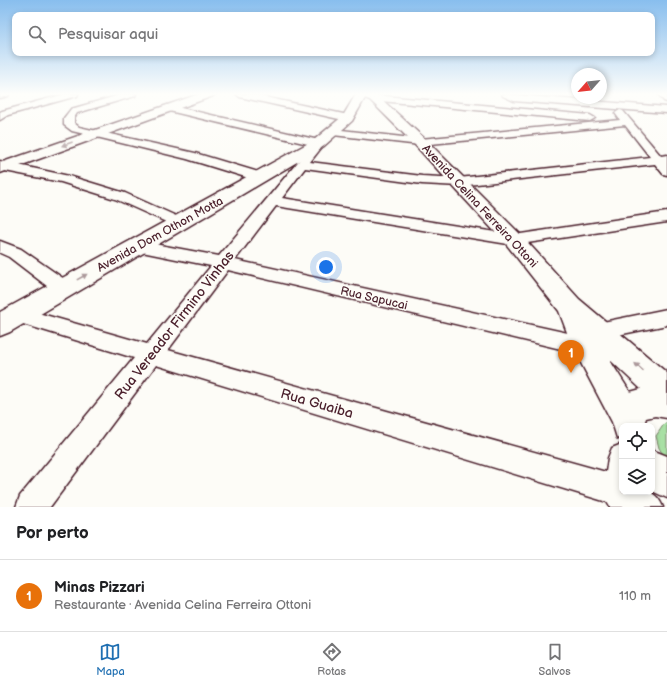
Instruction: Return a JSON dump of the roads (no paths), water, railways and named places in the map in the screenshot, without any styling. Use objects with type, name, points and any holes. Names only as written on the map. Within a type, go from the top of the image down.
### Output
[{"type":"main road","points":[[1,166],[141,118]]},
{"type":"main road","name":"Avenida Dom Othon Motta","points":[[9,320],[260,177],[326,137],[348,118]]},
{"type":"main road","name":"Avenida Celina Ferreira Ottoni","points":[[393,118],[420,142],[514,240],[570,306],[592,338],[628,422]]},
{"type":"main road","name":"Avenida Celina Ferreira Ottoni","points":[[592,338],[667,393]]},
{"type":"main road","name":"Avenida Celina Ferreira Ottoni","points":[[628,422],[636,405],[655,400],[667,403]]},
{"type":"main road","points":[[655,470],[667,479]]},
{"type":"street","points":[[69,118],[69,125],[76,129],[191,156],[260,177]]},
{"type":"street","points":[[221,118],[326,137],[420,142],[627,122]]},
{"type":"street","points":[[585,118],[627,122]]},
{"type":"street","points":[[624,118],[662,159],[667,171]]},
{"type":"street","name":"Rua Vereador Firmino Vinhas","points":[[31,507],[272,201],[326,137]]},
{"type":"street","points":[[302,164],[422,180],[459,182],[662,159]]},
{"type":"street","points":[[1,166],[64,179],[113,194],[180,223]]},
{"type":"street","points":[[272,201],[514,240],[667,216]]},
{"type":"street","points":[[0,246],[15,253],[63,288]]},
{"type":"street","name":"Rua Sapucai","points":[[138,246],[592,338]]},
{"type":"street","points":[[592,338],[667,317]]},
{"type":"street","name":"Rua Guaiba","points":[[9,320],[151,354],[648,507]]},
{"type":"street","points":[[621,499],[622,459]]},
{"type":"place","name":"Minas Pizzari","points":[[571,373]]}]
